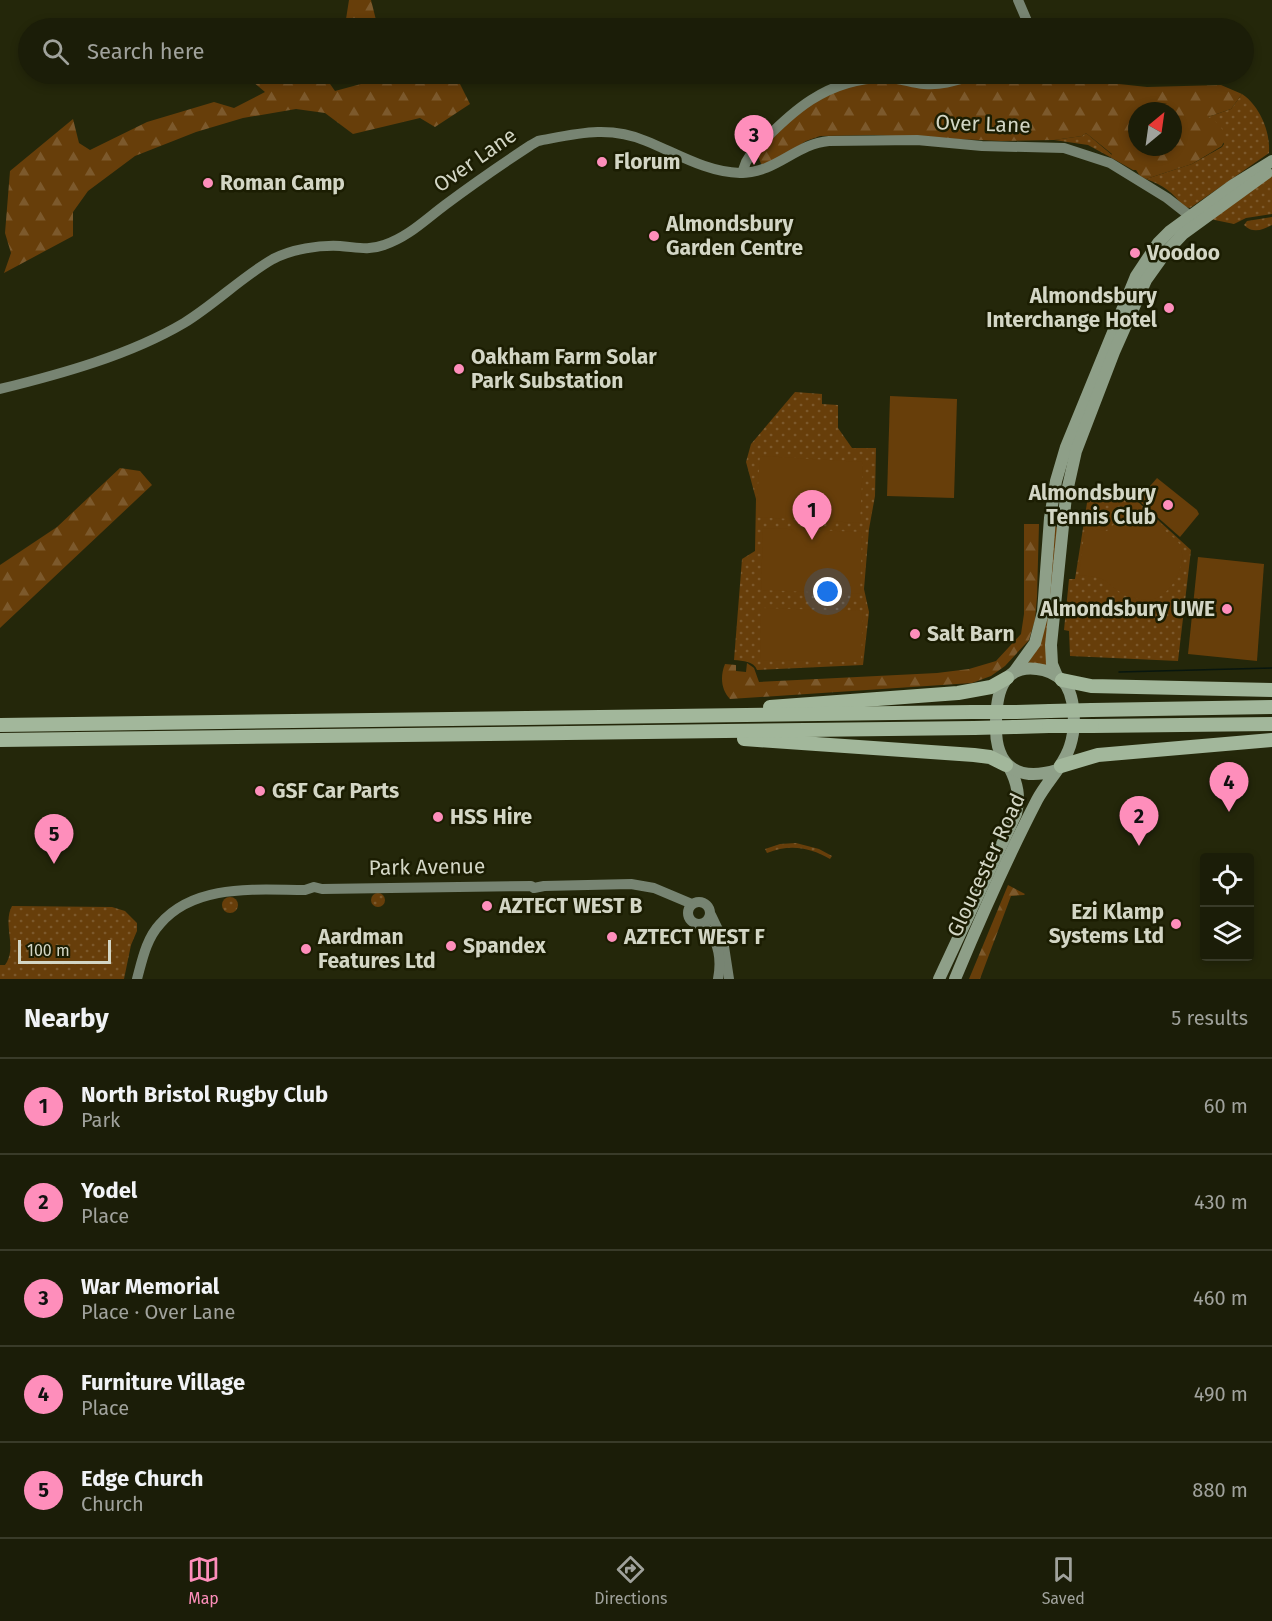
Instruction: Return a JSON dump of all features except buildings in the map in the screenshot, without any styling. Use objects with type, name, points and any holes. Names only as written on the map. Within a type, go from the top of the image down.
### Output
[{"type":"highway","points":[[708,717],[761,708],[958,693],[991,687],[1011,675]]},
{"type":"highway","points":[[1060,678],[1092,686],[1272,690]]},
{"type":"highway","points":[[0,725],[708,717],[1272,706]]},
{"type":"highway","points":[[0,740],[1272,725]]},
{"type":"highway","points":[[646,733],[974,755],[990,758],[1008,766]]},
{"type":"highway","points":[[1059,768],[1098,755],[1272,740]]},
{"type":"main road","points":[[1272,161],[1233,185],[1189,222],[1146,280],[1114,352],[1076,451],[1066,496],[1051,645],[1052,664],[1070,694],[1073,735],[1068,753],[1059,768],[1032,775],[1008,766],[997,745],[996,702],[998,694],[1035,644],[1043,612],[1051,509],[1056,481],[1069,439],[1136,276],[1158,243],[1189,222],[1272,168]]},
{"type":"main road","points":[[1011,675],[1025,669],[1035,668],[1060,678]]},
{"type":"main road","name":"Gloucester Road","points":[[939,979],[1016,814],[1019,792],[1008,766]]},
{"type":"main road","name":"Gloucester Road","points":[[955,979],[1038,799],[1059,768]]},
{"type":"street","points":[[1018,0],[1025,18]]},
{"type":"street","points":[[742,173],[751,154],[796,110],[820,94],[841,84]]},
{"type":"street","points":[[926,84],[944,84]]},
{"type":"street","name":"Over Lane","points":[[0,389],[78,369],[173,329],[272,260],[286,253],[320,247],[370,249],[397,240],[538,141],[588,132],[607,131],[644,140],[698,164],[742,173],[761,171],[778,164],[816,142],[917,140],[982,146],[1064,148],[1110,163],[1170,200],[1189,222]]},
{"type":"street","name":"Park Avenue","points":[[140,977],[146,948],[159,924],[180,906],[209,895],[243,891],[305,890],[309,893],[318,893],[322,889],[531,886],[534,883],[541,883],[544,886],[631,884],[654,888],[677,898],[690,907]]},
{"type":"street","points":[[718,979],[719,958],[716,940],[702,924],[690,920],[690,907],[698,901],[705,902],[710,908],[723,940],[729,979]]},
{"type":"street","points":[[702,924],[711,915]]},
{"type":"green space","points":[[349,0],[371,0],[376,18],[346,18]]},
{"type":"green space","points":[[255,84],[330,84],[335,91],[361,84],[460,84],[470,104],[435,127],[420,118],[353,134],[325,113],[296,109],[243,118],[196,132],[135,156],[88,191],[73,212],[73,236],[4,273],[11,253],[5,233],[10,171],[73,119],[79,143],[90,150],[147,122],[214,102],[234,108],[265,92]]},
{"type":"green space","points":[[848,84],[1119,84],[1147,87],[1221,85],[1242,94],[1231,109],[1208,117],[1222,128],[1224,141],[1222,146],[1192,164],[1146,179],[1136,170],[1110,157],[1112,154],[1086,133],[1082,136],[1054,140],[1001,141],[874,135],[820,136],[806,141],[769,165],[762,166],[757,154],[797,111]]},
{"type":"green space","points":[[1242,94],[1254,105],[1263,120],[1268,136],[1269,153],[1190,208],[1183,207],[1167,190],[1146,179],[1192,164],[1222,147],[1224,144],[1208,117],[1231,109]]},
{"type":"green space","points":[[1086,133],[1112,155],[1110,157],[1088,145],[1054,140],[1082,136]]},
{"type":"green space","points":[[1272,175],[1272,214],[1246,218],[1234,224],[1210,219]]},
{"type":"green space","points":[[1272,217],[1272,225],[1261,230],[1251,230],[1244,225],[1247,221]]},
{"type":"green space","points":[[795,392],[822,394],[822,404],[838,405],[838,428],[852,448],[876,448],[875,496],[869,529],[864,589],[869,612],[863,665],[757,670],[751,663],[734,660],[742,559],[755,551],[756,499],[746,462],[751,444]]},
{"type":"green space","points":[[890,396],[957,399],[954,498],[887,496]]},
{"type":"green space","points":[[760,456],[863,462],[860,523],[756,517]]},
{"type":"green space","points":[[120,468],[140,471],[152,485],[0,628],[0,565],[57,527]]},
{"type":"green space","name":"Almondsbury Tennis Club","points":[[1157,478],[1199,514],[1180,537],[1138,500]]},
{"type":"green space","points":[[1089,490],[1104,497],[1137,501],[1191,550],[1178,661],[1070,656],[1069,631],[1064,630],[1069,579],[1075,579]]},
{"type":"green space","points":[[1128,503],[1164,526],[1162,529],[1176,540],[1182,552],[1177,577],[1166,591],[1153,599],[1129,596],[1102,579],[1079,575],[1085,528],[1107,531],[1116,522]]},
{"type":"green space","points":[[1024,524],[1039,524],[1035,620],[1029,640],[1005,666],[991,676],[972,683],[730,699],[725,691],[722,673],[725,664],[736,665],[736,671],[746,672],[747,663],[754,668],[759,682],[937,673],[969,669],[996,661],[1021,634],[1024,614]]},
{"type":"green space","points":[[1054,526],[1059,528],[1049,668],[1026,666],[1039,644]]},
{"type":"green space","points":[[763,528],[862,532],[860,594],[761,590]]},
{"type":"green space","name":"Almondsbury UWE","points":[[1198,557],[1264,564],[1257,661],[1188,654]]},
{"type":"green space","points":[[761,608],[863,611],[861,662],[760,660]]},
{"type":"green space","points":[[796,843],[819,849],[832,856],[830,859],[799,848],[783,848],[767,853],[765,849],[780,844]]},
{"type":"green space","points":[[1008,885],[1025,894],[1011,896],[980,979],[969,979]]},
{"type":"green space","points":[[378,893],[383,895],[385,900],[383,905],[378,907],[373,905],[371,900],[373,895]]},
{"type":"green space","points":[[227,897],[233,897],[238,905],[236,911],[227,913],[222,908],[222,902]]},
{"type":"green space","points":[[12,906],[112,907],[125,911],[137,923],[137,931],[131,945],[124,979],[0,979],[0,965],[5,965],[9,958],[9,913]]},
{"type":"waterway","points":[[1119,672],[1272,668]]},
{"type":"place","name":"Florum","points":[[602,162]]},
{"type":"place","name":"War Memorial","points":[[754,165]]},
{"type":"place","name":"Roman Camp","points":[[208,183]]},
{"type":"place","name":"Almondsbury Garden Centre","points":[[654,236]]},
{"type":"place","name":"Voodoo","points":[[1135,253]]},
{"type":"place","name":"Almondsbury Interchange Hotel","points":[[1169,308]]},
{"type":"place","name":"Oakham Farm Solar Park Substation","points":[[459,369]]},
{"type":"place","name":"Almondsbury Tennis Club","points":[[1168,505]]},
{"type":"place","name":"North Bristol Rugby Club","points":[[812,540]]},
{"type":"place","name":"Almondsbury UWE","points":[[1227,609]]},
{"type":"place","name":"Salt Barn","points":[[915,634]]},
{"type":"place","name":"GSF Car Parts","points":[[260,791]]},
{"type":"place","name":"Furniture Village","points":[[1229,812]]},
{"type":"place","name":"HSS Hire","points":[[438,817]]},
{"type":"place","name":"Yodel","points":[[1139,846]]},
{"type":"place","name":"Edge Church","points":[[54,864]]},
{"type":"place","name":"AZTECT WEST B","points":[[487,906]]},
{"type":"place","name":"Ezi Klamp Systems Ltd","points":[[1176,924]]},
{"type":"place","name":"AZTECT WEST F","points":[[612,937]]},
{"type":"place","name":"Spandex","points":[[451,946]]},
{"type":"place","name":"Aardman Features Ltd","points":[[306,949]]}]
